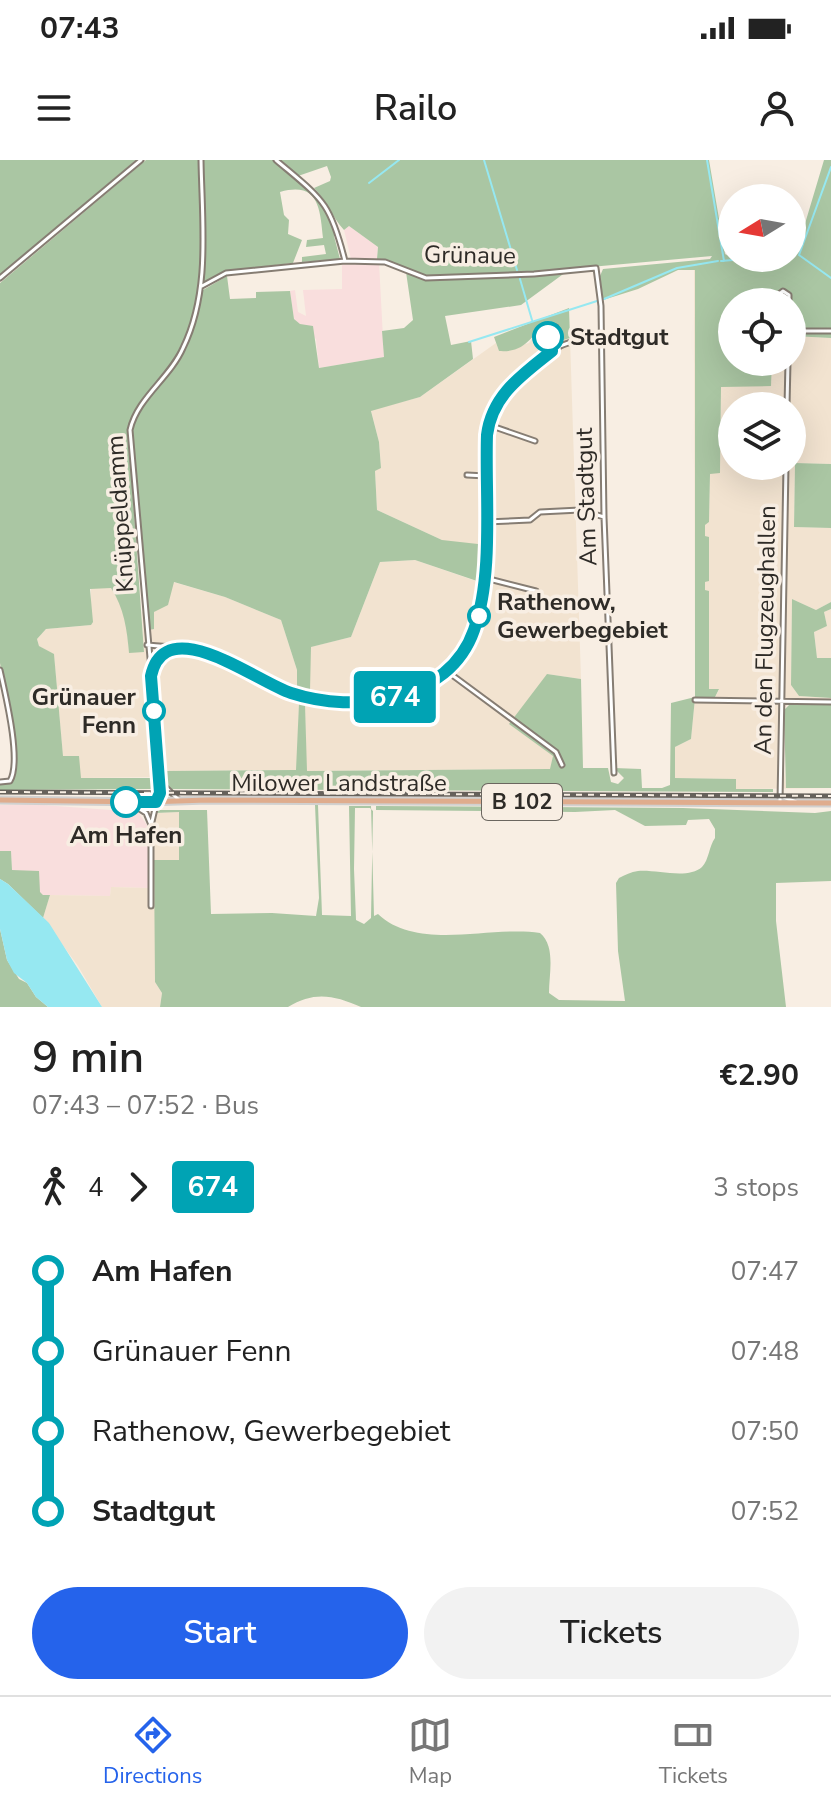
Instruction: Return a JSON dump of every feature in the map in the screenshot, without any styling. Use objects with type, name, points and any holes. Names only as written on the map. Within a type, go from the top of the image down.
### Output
[{"type":"main road","name":"Milower Landstraße","points":[[0,800],[831,803]]},
{"type":"street","points":[[0,278],[141,160]]},
{"type":"street","name":"Knüppeldamm","points":[[147,645],[130,430],[136,413],[185,345],[202,286],[201,160]]},
{"type":"street","points":[[276,160],[324,201],[336,226],[345,261]]},
{"type":"street","name":"Grünaue","points":[[202,286],[230,272],[345,261],[385,262],[426,278],[596,268]]},
{"type":"street","name":"Am Stadtgut","points":[[596,268],[601,302],[604,517],[614,773]]},
{"type":"street","points":[[552,351],[546,334],[548,326],[556,327],[559,347]]},
{"type":"street","points":[[806,331],[831,331]]},
{"type":"street","points":[[151,906],[151,826],[161,783],[147,645],[220,657],[290,693],[331,701],[398,696],[425,687],[448,672],[473,633],[485,578],[486,476],[492,411],[500,399],[552,351],[600,333]]},
{"type":"street","points":[[489,425],[535,441]]},
{"type":"street","points":[[467,475],[486,476]]},
{"type":"street","name":"An den Flugzeughallen","points":[[780,803],[786,480]]},
{"type":"street","points":[[486,522],[530,520],[540,512],[580,510],[604,517]]},
{"type":"street","points":[[485,578],[536,591]]},
{"type":"street","points":[[151,676],[159,656],[167,651],[183,649]]},
{"type":"street","points":[[0,670],[13,748],[14,775],[10,781],[0,782]]},
{"type":"street","points":[[448,672],[556,752],[562,765]]},
{"type":"street","points":[[695,700],[831,702]]},
{"type":"street","points":[[161,783],[182,801]]},
{"type":"street","points":[[780,795],[800,803]]},
{"type":"street","points":[[126,802],[146,813],[151,826]]},
{"type":"shaded area","points":[[349,226],[378,247],[377,259],[351,259],[344,230]]},
{"type":"shaded area","points":[[379,262],[384,357],[319,368],[316,339],[294,319],[290,291],[295,290],[298,312],[306,316],[303,290],[342,289],[342,265]]},
{"type":"shaded area","points":[[718,268],[695,270],[695,697],[714,699],[719,690],[709,689],[709,592],[705,590],[705,582],[709,580],[709,538],[705,536],[705,525],[709,522],[710,473],[718,472],[718,480],[795,480],[794,527],[831,528],[831,602],[816,610],[792,599],[791,685],[799,696],[831,698],[831,705],[791,703],[786,706],[783,759],[786,788],[831,788],[736,789],[736,779],[674,778],[675,747],[691,739],[695,698],[694,269]]},
{"type":"shaded area","points":[[550,321],[558,325],[560,341],[570,338],[581,679],[547,674],[553,756],[551,769],[306,771],[305,705],[299,704],[297,770],[166,771],[164,777],[81,778],[63,757],[54,655],[39,646],[37,639],[46,629],[91,625],[91,587],[111,588],[120,601],[126,620],[129,652],[144,652],[142,612],[154,612],[161,606],[173,582],[225,597],[281,620],[297,670],[297,687],[310,647],[351,637],[380,562],[415,560],[476,581],[442,540],[377,510],[375,471],[381,467],[371,410],[420,397],[496,343],[499,351],[529,343],[540,327]]},
{"type":"shaded area","points":[[806,337],[831,338],[831,464],[806,463],[806,392],[721,392],[721,386],[771,386],[771,376],[806,376]]},
{"type":"shaded area","points":[[831,609],[831,658],[817,659],[814,631],[827,626],[824,612]]},
{"type":"shaded area","points":[[29,804],[138,812],[149,828],[148,888],[111,887],[110,896],[43,895],[12,871],[11,852],[0,851],[0,805]]},
{"type":"shaded area","points":[[179,812],[179,861],[154,860],[155,813]]},
{"type":"shaded area","points":[[111,887],[148,888],[155,897],[155,982],[162,993],[160,1007],[102,1007],[78,966],[43,918],[50,895],[110,896]]},
{"type":"green space","points":[[0,160],[136,160],[0,275]]},
{"type":"green space","points":[[146,160],[198,160],[201,230],[199,280],[190,327],[182,348],[138,407],[128,429],[144,652],[129,653],[124,619],[111,588],[90,589],[91,625],[46,629],[37,639],[39,646],[54,654],[63,756],[79,756],[81,778],[154,778],[151,789],[0,790],[0,783],[11,782],[15,775],[15,748],[0,663],[0,283]]},
{"type":"green space","points":[[202,160],[273,160],[326,208],[336,235],[340,259],[302,262],[302,257],[326,254],[324,245],[306,247],[307,240],[323,238],[318,208],[310,194],[303,190],[280,192],[284,215],[289,220],[288,234],[302,240],[293,263],[225,271],[204,282]]},
{"type":"green space","points":[[279,160],[709,160],[718,213],[718,272],[806,272],[806,220],[824,160],[831,160],[831,338],[806,337],[806,288],[718,288],[718,376],[771,376],[771,386],[721,387],[721,392],[718,392],[718,473],[710,474],[709,522],[705,525],[705,536],[709,537],[709,581],[705,582],[705,590],[709,591],[709,689],[719,689],[714,699],[695,698],[691,739],[675,747],[675,778],[736,779],[736,789],[773,789],[773,792],[167,787],[166,771],[296,770],[299,703],[305,704],[307,771],[550,769],[553,756],[509,724],[547,674],[581,679],[583,768],[608,768],[611,782],[618,784],[624,778],[614,768],[641,769],[642,788],[662,788],[670,785],[671,703],[695,697],[695,270],[678,270],[638,289],[603,300],[600,276],[603,269],[710,259],[712,256],[535,272],[425,277],[387,260],[377,259],[378,247],[349,226],[344,230],[314,188],[330,181],[327,166],[298,176]]},
{"type":"green space","points":[[406,272],[425,279],[566,272],[521,305],[445,316],[451,345],[471,341],[473,359],[420,397],[371,411],[379,442],[381,468],[375,471],[377,510],[442,540],[478,544],[477,581],[415,560],[380,562],[351,637],[311,647],[310,691],[297,688],[297,670],[281,620],[225,597],[174,582],[168,605],[154,612],[154,629],[149,630],[132,430],[139,412],[183,354],[203,290],[227,276],[230,299],[256,298],[256,292],[290,291],[294,319],[300,324],[313,326],[319,368],[384,357],[382,331],[404,328],[413,320]]},
{"type":"green space","points":[[569,308],[570,338],[560,341],[558,326],[550,321],[523,346],[499,351],[494,337]]},
{"type":"green space","points":[[806,463],[831,464],[831,528],[794,527],[795,480],[806,480]]},
{"type":"green space","points":[[792,599],[816,610],[831,602],[831,609],[824,612],[827,626],[814,632],[817,658],[831,658],[831,698],[799,696],[791,685]]},
{"type":"green space","points":[[791,703],[831,705],[831,788],[786,788],[784,710]]},
{"type":"green space","points":[[315,805],[318,805],[322,915],[351,916],[349,806],[371,806],[371,809],[355,808],[356,920],[364,924],[371,918],[372,852],[374,916],[378,914],[394,925],[413,932],[434,935],[540,933],[550,953],[549,993],[559,1000],[625,1001],[618,951],[616,883],[619,878],[635,871],[688,873],[702,867],[715,838],[715,829],[709,819],[688,820],[686,825],[645,826],[615,810],[376,810],[376,806],[831,811],[831,881],[776,883],[776,921],[786,1007],[361,1007],[324,996],[288,1007],[160,1007],[162,993],[155,982],[154,860],[179,860],[179,812],[155,813],[158,810],[207,810],[211,914],[316,916],[319,898]]},
{"type":"green space","points":[[0,851],[11,851],[12,870],[39,871],[40,892],[50,895],[43,918],[0,879]]},
{"type":"green space","points":[[0,929],[7,960],[19,979],[27,983],[36,997],[48,1007],[0,1007]]},
{"type":"water","points":[[0,879],[49,923],[102,1007],[48,1007],[14,973],[7,960],[0,929]]},
{"type":"waterway","points":[[369,183],[399,160]]},
{"type":"waterway","points":[[484,160],[517,270]]},
{"type":"waterway","points":[[707,160],[718,225]]},
{"type":"waterway","points":[[831,167],[799,255],[831,278]]},
{"type":"waterway","points":[[604,299],[677,268],[718,261]]},
{"type":"waterway","points":[[520,279],[532,320]]},
{"type":"waterway","points":[[469,342],[597,301]]},
{"type":"railway","points":[[0,792],[831,796]]},
{"type":"bus line","name":"674","points":[[126,802],[156,802],[160,793],[151,676],[156,659],[167,651],[183,649],[206,652],[282,690],[331,701],[398,696],[425,687],[448,672],[466,648],[482,600],[487,435],[492,411],[505,393],[552,351],[548,337]]},
{"type":"place","name":"Stadtgut","points":[[548,337]]},
{"type":"place","name":"Rathenow, Gewerbegebiet","points":[[479,616]]},
{"type":"place","name":"Grünauer Fenn","points":[[154,711]]},
{"type":"place","name":"Am Hafen","points":[[126,802]]}]
